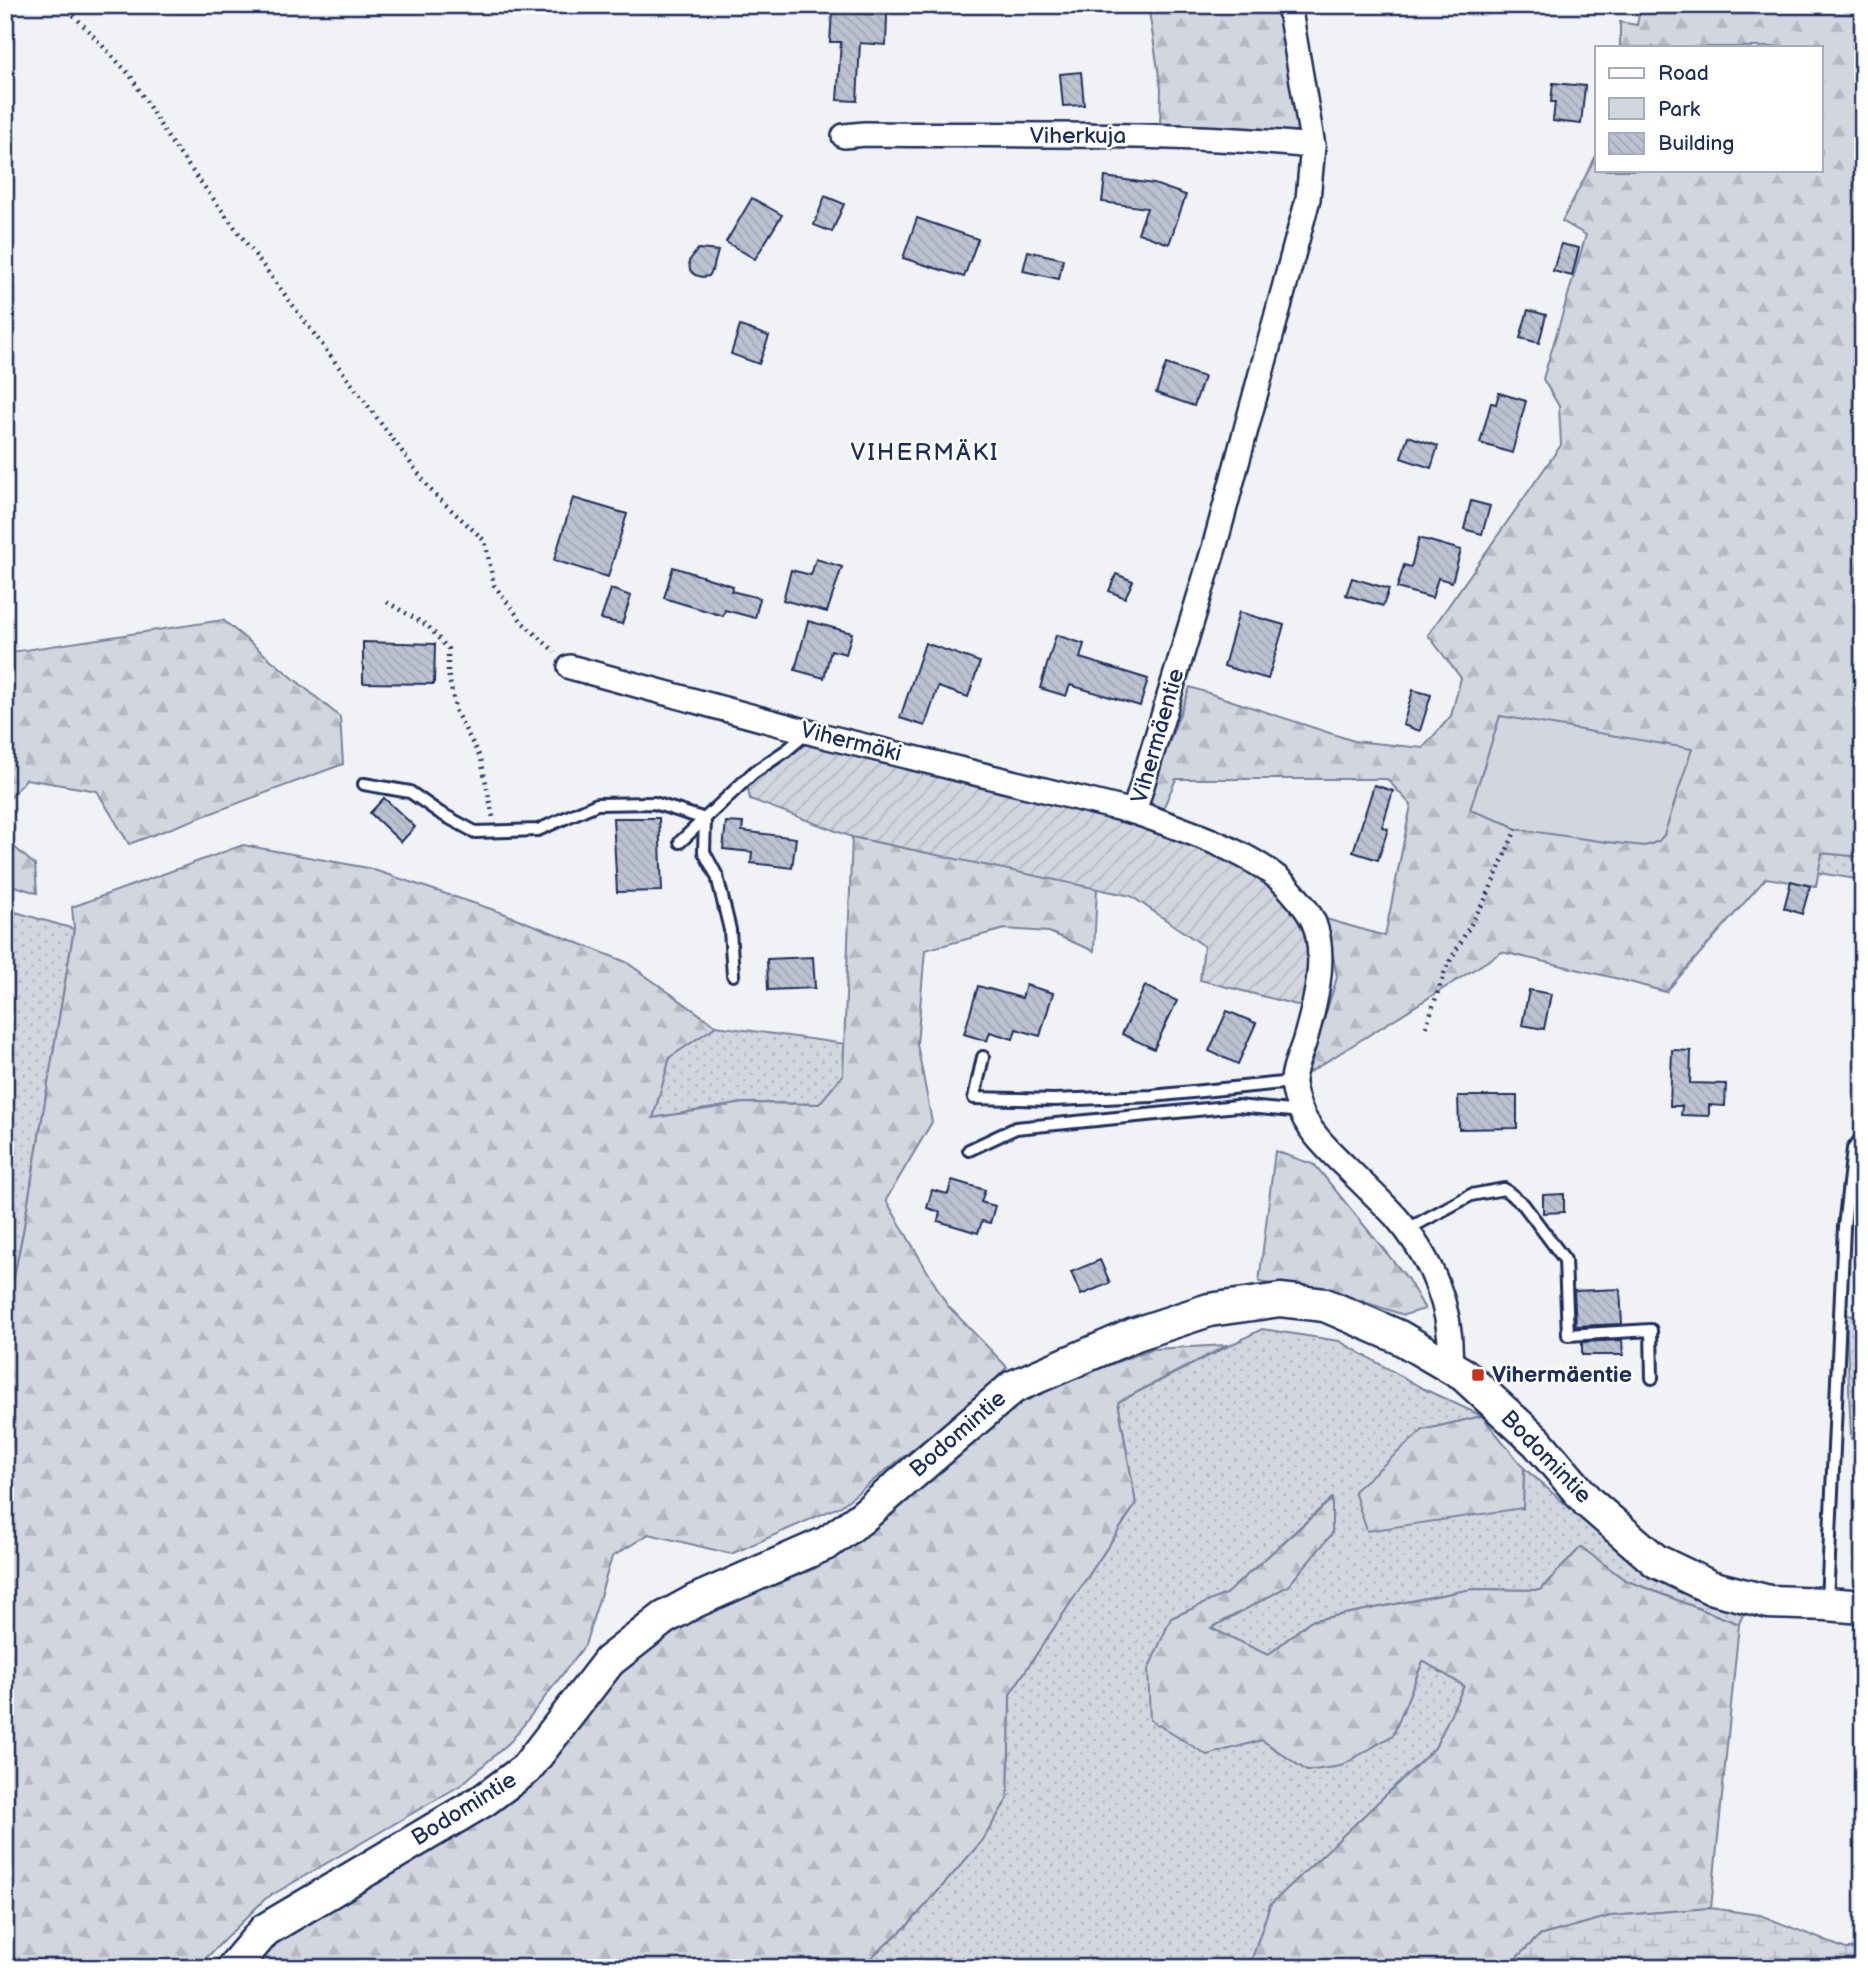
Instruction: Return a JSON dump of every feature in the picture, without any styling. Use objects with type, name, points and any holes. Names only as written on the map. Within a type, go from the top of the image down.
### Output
[{"type":"street","name":"Vihermäentie","points":[[1289,5],[1313,146],[1308,199],[1214,548],[1134,812],[1209,839],[1267,869],[1293,891],[1314,923],[1321,960],[1313,1014],[1293,1082]]},
{"type":"street","name":"Viherkuja","points":[[844,136],[1097,135],[1313,146]]},
{"type":"street","name":"Vihermäki","points":[[570,667],[808,732],[1134,812]]},
{"type":"street","points":[[1293,1082],[1301,1112],[1313,1135],[1396,1217],[1425,1257],[1441,1294],[1449,1324],[1450,1367]]},
{"type":"street","name":"Bodomintie","points":[[233,1968],[265,1930],[484,1800],[526,1769],[609,1661],[664,1618],[695,1601],[827,1543],[861,1518],[1013,1387],[1136,1334],[1209,1310],[1280,1300],[1325,1305],[1399,1337],[1464,1375],[1528,1434],[1587,1502],[1656,1560],[1710,1587],[1769,1602],[1863,1607]]},
{"type":"lane","points":[[680,842],[753,773],[808,732]]},
{"type":"lane","points":[[364,784],[410,792],[440,813],[475,832],[538,830],[597,804],[654,803],[705,818]]},
{"type":"lane","points":[[705,818],[704,852],[717,876],[727,916],[733,975]]},
{"type":"lane","points":[[983,1057],[974,1098],[1054,1100],[1152,1096],[1293,1082]]},
{"type":"lane","points":[[969,1150],[1016,1128],[1237,1106],[1301,1112]]},
{"type":"lane","points":[[1827,1604],[1844,1227],[1853,1149],[1863,1136]]},
{"type":"lane","points":[[1406,1230],[1472,1195],[1504,1189],[1523,1204],[1564,1259],[1568,1335],[1651,1330],[1653,1378]]},
{"type":"path","points":[[64,5],[130,75],[170,141],[433,493],[485,541],[494,585],[523,623],[570,667]]},
{"type":"path","points":[[387,602],[428,626],[448,649],[448,673],[457,712],[481,759],[496,831]]},
{"type":"path","points":[[1426,1027],[1446,968],[1487,896],[1516,829]]},
{"type":"green space","points":[[1148,5],[1279,5],[1304,134],[1160,127],[1161,89]]},
{"type":"green space","points":[[1641,5],[1863,5],[1863,857],[1822,853],[1816,886],[1766,878],[1666,992],[1502,952],[1308,1073],[1337,977],[1326,919],[1385,936],[1411,805],[1387,779],[1176,779],[1163,809],[1147,801],[1190,687],[1354,741],[1423,748],[1451,716],[1461,678],[1428,635],[1561,445],[1559,406],[1543,379],[1586,235],[1562,221],[1595,158],[1595,172],[1822,172],[1822,46],[1620,46],[1620,22],[1637,25]],"holes":[[[1500,716],[1664,835],[1652,844],[1516,829],[1471,810]]]},
{"type":"green space","points":[[223,620],[340,717],[343,764],[129,844],[97,791],[26,779],[5,804],[5,653]]},
{"type":"green space","points":[[1500,716],[1692,749],[1664,835],[1659,841],[1645,846],[1606,842],[1516,829],[1470,810]]},
{"type":"green space","points":[[808,743],[1195,842],[1256,875],[1282,895],[1305,926],[1315,960],[1301,1006],[1200,980],[1204,946],[1131,896],[852,837],[750,799],[747,785]]},
{"type":"green space","points":[[852,837],[1097,888],[1094,951],[1049,932],[1005,929],[925,950],[917,1044],[932,1122],[886,1200],[947,1305],[1007,1367],[979,1397],[841,1506],[731,1554],[649,1534],[612,1557],[585,1645],[511,1741],[461,1785],[265,1899],[203,1961],[200,1968],[5,1968],[5,1322],[23,1232],[74,929],[72,907],[243,845],[368,868],[503,913],[626,962],[716,1026],[670,1057],[653,1118],[744,1103],[819,1104],[843,1075]]},
{"type":"green space","points":[[5,839],[35,865],[37,893],[5,883]]},
{"type":"green space","points":[[1821,853],[1863,857],[1863,880],[1818,873]]},
{"type":"green space","points":[[5,909],[74,929],[23,1232],[5,1322]]},
{"type":"green space","points":[[716,1026],[846,1044],[843,1075],[820,1104],[744,1103],[653,1118],[670,1057]]},
{"type":"green space","points":[[1275,1151],[1315,1165],[1407,1278],[1425,1309],[1404,1315],[1346,1296],[1259,1282]]},
{"type":"green space","points":[[1846,1315],[1863,1317],[1863,1441],[1851,1439]]},
{"type":"green space","points":[[1262,1329],[1339,1341],[1424,1389],[1482,1416],[1423,1430],[1523,1508],[1524,1468],[1596,1531],[1678,1591],[1744,1612],[1739,1624],[1625,1580],[1581,1547],[1540,1590],[1472,1589],[1310,1621],[1268,1655],[1210,1628],[1288,1586],[1331,1534],[1331,1499],[1226,1594],[1171,1618],[1207,1755],[1262,1740],[1307,1771],[1393,1735],[1423,1661],[1464,1686],[1435,1748],[1270,1905],[1249,1968],[859,1968],[909,1924],[982,1841],[1008,1798],[1010,1694],[1136,1504],[1118,1402]]},
{"type":"green space","points":[[1228,1345],[1118,1402],[1136,1504],[1010,1694],[1008,1798],[982,1841],[909,1924],[859,1968],[246,1968],[268,1945],[556,1753],[599,1702],[628,1659],[674,1630],[742,1598],[816,1568],[876,1526],[973,1435],[1040,1391],[1152,1349]]},
{"type":"green space","points":[[1482,1416],[1524,1468],[1523,1508],[1367,1531],[1354,1491],[1423,1430]]},
{"type":"green space","points":[[1332,1499],[1332,1534],[1288,1586],[1211,1628],[1268,1655],[1310,1621],[1472,1589],[1540,1590],[1581,1547],[1625,1580],[1739,1624],[1711,1908],[1611,1916],[1539,1936],[1506,1968],[1249,1968],[1270,1905],[1435,1748],[1464,1686],[1423,1661],[1393,1735],[1341,1766],[1307,1771],[1262,1740],[1207,1755],[1150,1720],[1148,1670],[1171,1618],[1226,1594]]},
{"type":"green space","points":[[1710,1908],[1760,1915],[1846,1949],[1863,1948],[1863,1968],[1506,1968],[1539,1936],[1611,1916]]},
{"type":"building","points":[[834,5],[858,5],[858,13],[887,15],[886,45],[860,43],[857,101],[837,100],[841,42],[830,42]]},
{"type":"building","points":[[1081,72],[1084,105],[1063,106],[1060,74]]},
{"type":"building","points":[[1553,83],[1585,86],[1581,124],[1553,121]]},
{"type":"building","points":[[1105,177],[1154,184],[1186,195],[1169,244],[1138,233],[1147,208],[1102,202]]},
{"type":"building","points":[[825,196],[844,204],[832,232],[814,225]]},
{"type":"building","points":[[752,198],[782,215],[755,259],[726,242]]},
{"type":"building","points":[[917,218],[978,239],[964,277],[903,258]]},
{"type":"building","points":[[1561,244],[1579,248],[1572,276],[1553,271]]},
{"type":"building","points":[[698,249],[718,251],[709,276],[695,275],[690,270],[689,261]]},
{"type":"building","points":[[1028,251],[1063,259],[1059,279],[1023,271]]},
{"type":"building","points":[[1528,310],[1546,315],[1539,343],[1520,338]]},
{"type":"building","points":[[740,326],[769,336],[759,364],[731,354]]},
{"type":"building","points":[[1166,364],[1204,377],[1194,406],[1156,393]]},
{"type":"building","points":[[1499,393],[1526,401],[1512,453],[1480,443],[1491,403],[1496,404]]},
{"type":"building","points":[[1408,436],[1438,446],[1431,468],[1401,458]]},
{"type":"building","points":[[573,498],[627,514],[608,577],[554,560]]},
{"type":"building","points":[[1471,501],[1490,506],[1482,534],[1464,529]]},
{"type":"building","points":[[1419,538],[1461,550],[1452,582],[1438,578],[1432,598],[1397,588],[1404,565],[1411,567]]},
{"type":"building","points":[[816,559],[842,567],[827,612],[783,600],[791,570],[811,575]]},
{"type":"building","points":[[673,567],[733,586],[731,591],[760,598],[755,618],[725,610],[723,616],[664,598]]},
{"type":"building","points":[[1116,574],[1133,581],[1125,598],[1109,591]]},
{"type":"building","points":[[1352,578],[1389,589],[1383,606],[1346,595]]},
{"type":"building","points":[[611,589],[631,596],[622,624],[601,619]]},
{"type":"building","points":[[1239,612],[1284,625],[1268,679],[1224,666]]},
{"type":"building","points":[[808,621],[852,633],[846,654],[831,650],[824,678],[795,670]]},
{"type":"building","points":[[1056,635],[1084,644],[1080,658],[1148,679],[1140,706],[1070,685],[1066,696],[1040,688]]},
{"type":"building","points":[[363,642],[435,644],[434,684],[363,683]]},
{"type":"building","points":[[925,643],[980,662],[968,697],[938,687],[925,726],[900,718]]},
{"type":"building","points":[[1413,690],[1431,695],[1420,731],[1403,725]]},
{"type":"building","points":[[1374,785],[1393,791],[1382,827],[1388,829],[1378,860],[1353,852]]},
{"type":"building","points":[[384,798],[415,827],[401,842],[370,813]]},
{"type":"building","points":[[613,818],[659,818],[662,891],[617,892]]},
{"type":"building","points":[[726,822],[743,823],[742,831],[796,838],[792,868],[751,863],[752,852],[723,849]]},
{"type":"building","points":[[1791,881],[1810,886],[1802,914],[1784,908]]},
{"type":"building","points":[[813,957],[815,988],[768,990],[767,959]]},
{"type":"building","points":[[1026,985],[1053,993],[1040,1036],[1016,1029],[1013,1039],[990,1032],[987,1041],[964,1034],[978,986],[1022,998]]},
{"type":"building","points":[[1145,986],[1177,1001],[1154,1049],[1122,1034]]},
{"type":"building","points":[[1529,990],[1551,994],[1544,1029],[1522,1025]]},
{"type":"building","points":[[1227,1011],[1256,1023],[1238,1064],[1209,1051]]},
{"type":"building","points":[[1672,1050],[1691,1051],[1690,1083],[1726,1084],[1725,1106],[1709,1105],[1709,1116],[1681,1115],[1682,1106],[1670,1106]]},
{"type":"building","points":[[1458,1096],[1517,1096],[1517,1128],[1459,1129]]},
{"type":"building","points":[[952,1180],[985,1190],[981,1202],[995,1206],[990,1223],[982,1221],[978,1233],[938,1221],[940,1212],[927,1208],[932,1190],[948,1194]]},
{"type":"building","points":[[1564,1194],[1564,1212],[1543,1213],[1543,1195]]},
{"type":"building","points":[[1100,1260],[1110,1283],[1081,1295],[1071,1272]]},
{"type":"building","points":[[1620,1289],[1622,1324],[1576,1326],[1574,1291]]},
{"type":"building","points":[[1622,1340],[1623,1355],[1582,1355],[1582,1342]]},
{"type":"place","name":"Vihermäentie","points":[[1478,1375]]},
{"type":"district","name":"VIHERMÄKI","points":[[925,452]]}]
